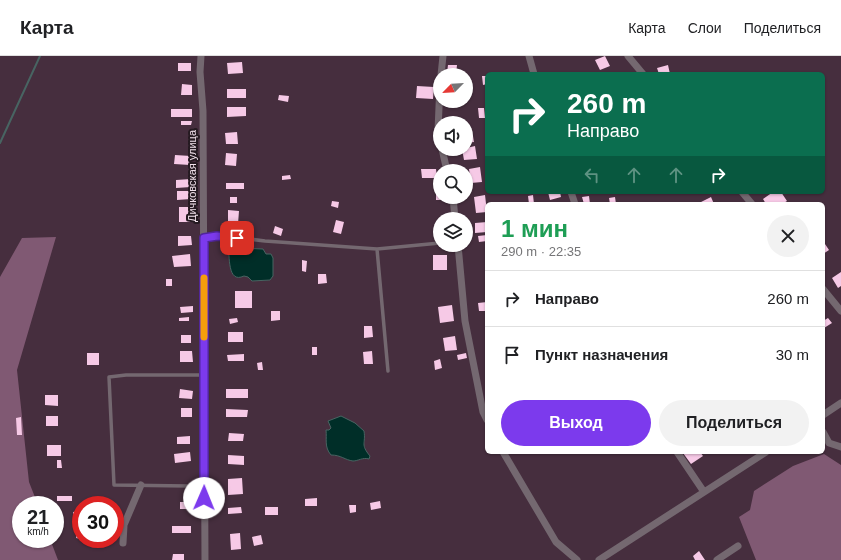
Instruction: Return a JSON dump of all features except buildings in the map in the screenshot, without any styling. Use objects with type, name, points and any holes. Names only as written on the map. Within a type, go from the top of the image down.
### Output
[{"type":"street","name":"Дичковская улица","points":[[201,56],[200,72],[203,111],[205,560]]},
{"type":"street","points":[[442,68],[443,56]]},
{"type":"street","points":[[528,56],[533,72]]},
{"type":"street","points":[[628,56],[641,72]]},
{"type":"street","points":[[744,194],[750,202]]},
{"type":"street","points":[[459,252],[465,320],[485,416]]},
{"type":"street","points":[[825,291],[841,311]]},
{"type":"street","points":[[825,414],[841,403]]},
{"type":"street","points":[[825,435],[830,443],[841,447]]},
{"type":"street","points":[[504,454],[556,542],[577,560]]},
{"type":"street","points":[[678,454],[704,492]]},
{"type":"street","points":[[599,560],[763,454]]},
{"type":"street","points":[[124,525],[141,485]]},
{"type":"street","points":[[717,560],[738,546]]},
{"type":"lane","points":[[204,238],[225,236],[265,242],[377,249],[433,244]]},
{"type":"lane","points":[[377,249],[388,371]]},
{"type":"lane","points":[[204,375],[126,375],[110,377],[114,485],[188,486],[204,498]]},
{"type":"shaded area","points":[[56,237],[17,370],[29,482],[34,496],[12,496],[12,548],[53,548],[58,560],[0,560],[0,277],[22,238]]},
{"type":"shaded area","points":[[228,245],[234,245],[239,248],[263,249],[266,254],[271,254],[273,258],[273,276],[270,280],[252,281],[248,277],[235,276],[230,268]]},
{"type":"shaded area","points":[[341,416],[355,423],[364,431],[364,446],[370,456],[369,459],[365,458],[353,461],[331,455],[329,452],[326,430],[331,428],[328,421]]},
{"type":"shaded area","points":[[824,454],[841,465],[841,560],[756,560],[739,517],[750,510],[754,491],[793,466]]},
{"type":"waterway","points":[[0,143],[40,56]]},
{"type":"slow traffic","points":[[204,278],[204,337]]},
{"type":"route","points":[[204,498],[204,238],[217,236],[237,238]]}]
